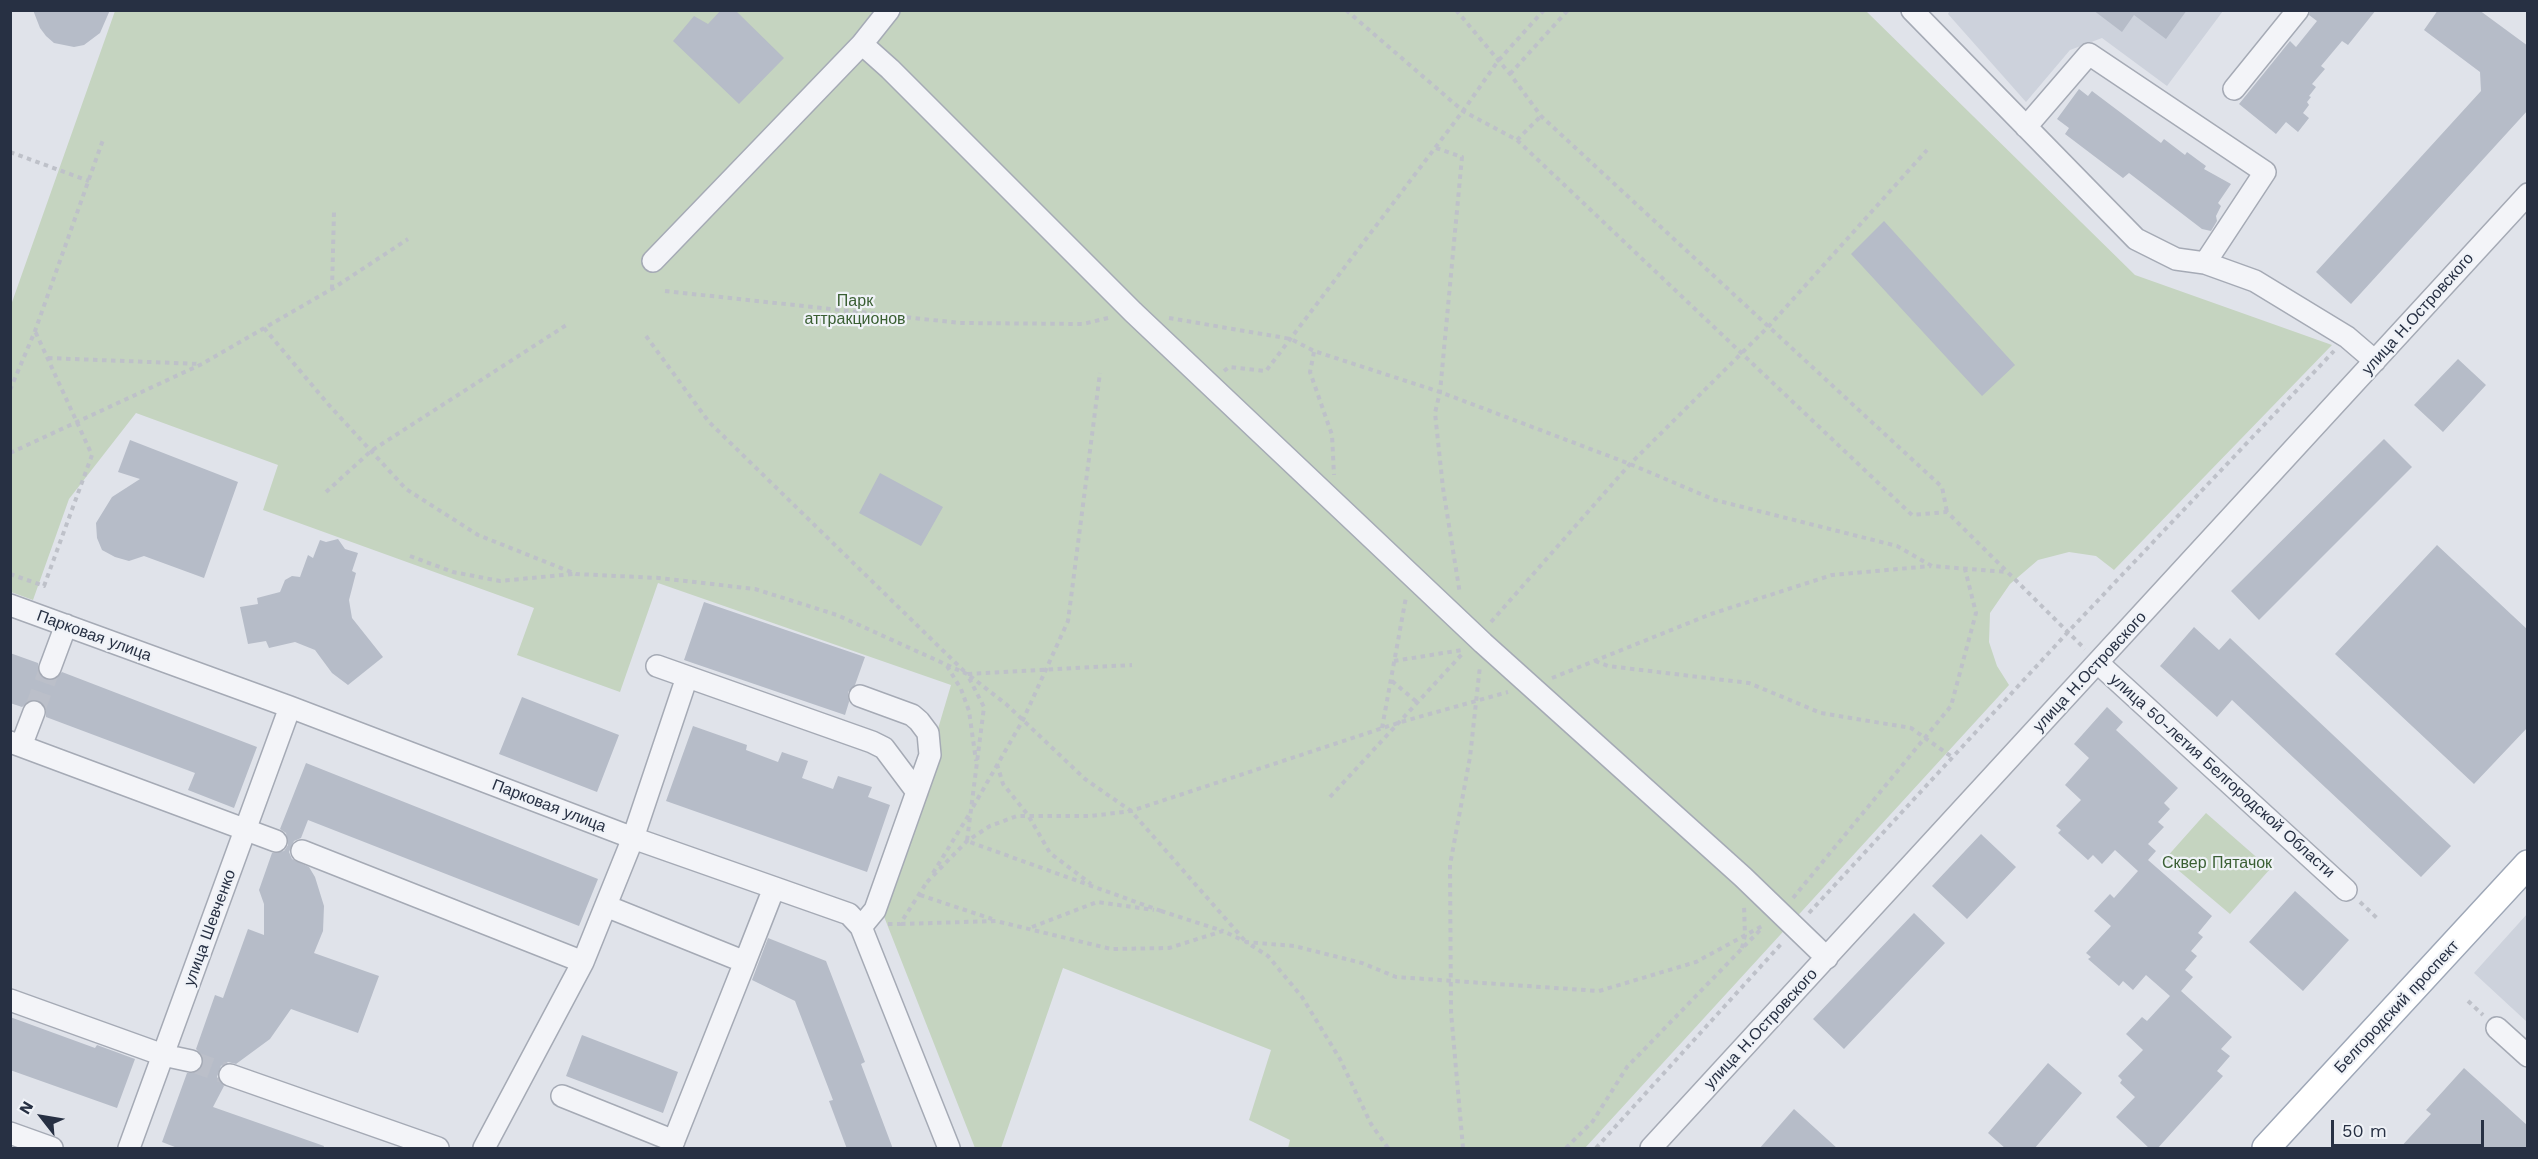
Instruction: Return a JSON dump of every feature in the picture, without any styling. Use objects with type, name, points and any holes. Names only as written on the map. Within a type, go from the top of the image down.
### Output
[{"type":"main road","name":"Белгородский проспект","points":[[2266,1149],[2528,864]]},
{"type":"street","points":[[652,261],[862,44],[889,10]]},
{"type":"street","points":[[1912,10],[2136,239],[2176,259],[2205,263],[2254,281],[2347,337],[2375,361]]},
{"type":"street","points":[[2234,89],[2298,10]]},
{"type":"street","points":[[862,44],[890,69],[1133,312],[1475,635],[1743,877],[1827,958]]},
{"type":"street","points":[[2026,127],[2089,54],[2265,172],[2205,263]]},
{"type":"street","name":"улица Н.Островского","points":[[1651,1149],[2528,194]]},
{"type":"street","name":"Парковая улица","points":[[10,605],[290,707],[633,838],[849,914],[861,927]]},
{"type":"street","points":[[50,668],[66,625]]},
{"type":"street","name":"улица 50-летия Белгородской Области","points":[[2098,663],[2346,890]]},
{"type":"street","points":[[657,666],[872,742],[884,748],[917,792]]},
{"type":"street","points":[[484,1149],[584,962],[633,838],[687,676]]},
{"type":"street","points":[[860,696],[912,715],[928,733],[930,755],[875,910],[861,927],[949,1149]]},
{"type":"street","name":"улица Шевченко","points":[[129,1149],[290,707]]},
{"type":"street","points":[[34,712],[16,744],[276,841]]},
{"type":"street","points":[[302,850],[584,962]]},
{"type":"street","points":[[562,1096],[673,1145],[774,888]]},
{"type":"street","points":[[606,906],[745,962]]},
{"type":"street","points":[[10,1000],[163,1055],[191,1061]]},
{"type":"street","points":[[2497,1028],[2528,1056]]},
{"type":"street","points":[[230,1075],[438,1149]]},
{"type":"street","points":[[10,1133],[52,1149]]},
{"type":"path","points":[[1346,10],[1463,111],[1517,140],[1912,515],[1947,512]]},
{"type":"path","points":[[1456,10],[1510,74],[1541,116],[1942,488],[1947,512],[2098,663]]},
{"type":"path","points":[[1210,383],[1228,367],[1266,370],[1436,147],[1498,61],[1544,10]]},
{"type":"path","points":[[1510,74],[1568,10]]},
{"type":"path","points":[[1517,140],[1541,116]]},
{"type":"path","points":[[10,390],[35,331],[104,137]]},
{"type":"path","points":[[1436,147],[1462,158],[1440,392],[1435,414],[1443,488],[1475,635],[1476,700],[1470,757],[1450,865],[1451,1012],[1463,1149]]},
{"type":"path","points":[[1475,635],[1630,464],[1741,351],[1769,326],[1927,150]]},
{"type":"path","points":[[10,152],[89,181]]},
{"type":"path","points":[[332,289],[334,212]]},
{"type":"path","points":[[10,453],[202,364],[332,289],[408,239]]},
{"type":"path","points":[[665,291],[960,323],[1083,324],[1133,312],[1291,339],[1314,351],[1440,392],[1630,464],[1715,500],[1897,546],[1932,566]]},
{"type":"path","points":[[326,492],[371,451],[568,324]]},
{"type":"path","points":[[264,328],[406,489],[478,535],[576,574]]},
{"type":"path","points":[[10,574],[44,586],[92,455],[35,331]]},
{"type":"path","points":[[646,336],[709,422],[967,674],[1023,720],[1085,779],[1131,811],[1246,942],[1294,946],[1362,963],[1396,977],[1599,991],[1696,962],[1766,924],[1627,1067],[1593,1121],[1566,1149]]},
{"type":"path","points":[[1788,921],[1952,757],[2347,337]]},
{"type":"path","points":[[1314,351],[1310,372],[1332,435],[1335,503]]},
{"type":"path","points":[[48,358],[202,364]]},
{"type":"path","points":[[900,924],[972,809],[1023,720],[1068,621],[1101,373]]},
{"type":"path","points":[[410,556],[453,572],[500,581],[576,574],[659,578],[755,589],[837,615],[967,674],[1132,665]]},
{"type":"path","points":[[927,882],[967,842],[990,826],[1017,816],[1091,816],[1131,811],[1401,722],[1533,686],[1711,614],[1832,575],[1932,566],[2007,572]]},
{"type":"path","points":[[1596,1149],[1788,921],[1950,706],[1976,613],[1965,569]]},
{"type":"path","points":[[1382,729],[1411,573]]},
{"type":"path","points":[[1330,797],[1466,649],[1394,661]]},
{"type":"path","points":[[1594,661],[1608,666],[1749,683],[1821,713],[1911,728],[1952,757]]},
{"type":"path","points":[[946,664],[961,689],[969,711],[977,768]]},
{"type":"path","points":[[967,674],[984,707],[967,842]]},
{"type":"path","points":[[1391,680],[1418,703]]},
{"type":"path","points":[[998,764],[1003,784],[1028,815],[1050,853],[1094,887]]},
{"type":"path","points":[[967,842],[1223,931],[1269,956],[1302,997],[1340,1059],[1371,1124],[1388,1149]]},
{"type":"path","points":[[1742,948],[1746,935],[1743,877]]},
{"type":"path","points":[[919,895],[996,921],[1111,949],[1170,948],[1223,931]]},
{"type":"path","points":[[1031,928],[1096,902],[1161,911]]},
{"type":"path","points":[[875,910],[878,924],[996,921]]},
{"type":"shaded area","points":[[1950,10],[2223,11],[2167,86],[2102,38],[2070,50],[2026,102],[1948,14]]},
{"type":"shaded area","points":[[2527,914],[2527,1022],[2474,973]]},
{"type":"green space","name":"Парк аттракционов","points":[[115,11],[1866,11],[2135,275],[2332,345],[2114,570],[2096,556],[2069,552],[2038,560],[2010,584],[1990,613],[1989,642],[1997,666],[2009,685],[1585,1148],[1288,1148],[1290,1140],[1249,1120],[1271,1050],[1063,968],[1001,1148],[975,1148],[883,914],[951,685],[658,583],[620,692],[517,655],[534,608],[263,510],[278,465],[136,413],[69,499],[33,600],[11,592],[11,305]]},
{"type":"green space","name":"Сквер Пятачок","points":[[2206,813],[2270,869],[2230,914],[2165,859]]},
{"type":"building","points":[[33,10],[110,10],[100,33],[84,45],[74,47],[54,43],[46,36]]},
{"type":"building","points":[[721,10],[735,10],[784,58],[739,104],[673,41],[694,16],[708,24]]},
{"type":"building","points":[[2093,10],[2187,10],[2166,39],[2134,15],[2122,32]]},
{"type":"building","points":[[2311,10],[2376,10],[2348,45],[2342,41],[2321,66],[2325,69],[2312,84],[2316,87],[2309,96],[2311,97],[2307,102],[2309,105],[2303,113],[2309,118],[2298,132],[2286,122],[2276,134],[2239,104],[2290,41],[2296,47],[2317,21],[2309,15]]},
{"type":"building","points":[[2438,10],[2479,10],[2528,46],[2528,110],[2351,304],[2316,272],[2481,91],[2480,72],[2424,30]]},
{"type":"building","points":[[2079,89],[2088,96],[2092,91],[2161,143],[2164,139],[2185,155],[2187,152],[2206,166],[2204,169],[2231,184],[2218,203],[2221,206],[2216,216],[2217,221],[2211,231],[2202,229],[2129,173],[2123,178],[2065,134],[2069,128],[2057,119]]},
{"type":"building","points":[[1884,221],[2015,365],[1982,396],[1851,254]]},
{"type":"building","points":[[2458,359],[2486,385],[2443,432],[2414,405]]},
{"type":"building","points":[[2384,439],[2412,467],[2259,620],[2231,591]]},
{"type":"building","points":[[130,440],[238,482],[204,578],[144,556],[129,561],[102,550],[97,538],[96,523],[112,497],[140,479],[118,472]]},
{"type":"building","points":[[880,473],[943,507],[921,546],[859,513]]},
{"type":"building","points":[[338,539],[345,549],[358,553],[352,571],[356,573],[349,600],[352,618],[383,657],[348,685],[332,673],[315,650],[295,642],[269,648],[266,641],[248,644],[240,607],[258,604],[257,598],[280,592],[285,580],[292,576],[300,577],[308,555],[313,558],[320,540],[326,542]]},
{"type":"building","points":[[2437,545],[2528,630],[2528,727],[2474,784],[2335,654]]},
{"type":"building","points":[[704,602],[865,657],[855,685],[848,692],[849,702],[845,715],[684,660]]},
{"type":"building","points":[[2194,627],[2219,650],[2230,638],[2451,846],[2421,877],[2232,700],[2217,717],[2160,666]]},
{"type":"building","points":[[10,653],[38,663],[38,671],[45,680],[53,680],[62,672],[257,747],[234,808],[188,790],[195,773],[46,717],[46,709],[39,700],[31,700],[22,707],[10,703]]},
{"type":"building","points":[[522,697],[619,735],[597,792],[499,754]]},
{"type":"building","points":[[2107,707],[2123,722],[2116,730],[2178,788],[2164,803],[2170,809],[2158,822],[2164,827],[2148,844],[2156,851],[2148,860],[2212,916],[2198,933],[2203,937],[2191,951],[2197,956],[2185,970],[2193,977],[2181,991],[2232,1037],[2221,1049],[2230,1056],[2217,1071],[2223,1076],[2157,1149],[2150,1149],[2116,1117],[2135,1097],[2120,1083],[2122,1080],[2118,1076],[2143,1050],[2126,1034],[2142,1017],[2147,1021],[2170,996],[2146,975],[2133,990],[2123,981],[2119,986],[2088,959],[2091,957],[2086,953],[2111,926],[2094,911],[2110,894],[2114,898],[2138,871],[2115,850],[2102,864],[2093,855],[2088,860],[2058,833],[2061,830],[2056,826],[2081,800],[2065,785],[2089,758],[2074,744]]},
{"type":"building","points":[[693,726],[747,745],[746,750],[778,762],[782,752],[808,761],[802,778],[833,789],[838,776],[872,787],[868,797],[890,805],[867,872],[666,801]]},
{"type":"building","points":[[306,763],[598,879],[579,926],[308,820],[301,838],[294,841],[289,852],[292,859],[309,867],[315,877],[324,906],[323,931],[314,953],[379,976],[358,1033],[291,1009],[270,1039],[236,1064],[228,1062],[221,1066],[217,1077],[224,1086],[213,1107],[324,1146],[323,1149],[180,1149],[162,1142],[187,1073],[195,1073],[203,1064],[203,1057],[196,1049],[215,995],[223,998],[248,929],[264,935],[264,904],[259,890],[272,853],[284,851],[288,845],[286,833],[280,829]]},
{"type":"building","points":[[1981,834],[2016,867],[1967,919],[1932,886]]},
{"type":"building","points":[[2295,891],[2349,940],[2303,991],[2249,942]]},
{"type":"building","points":[[1914,913],[1945,943],[1844,1049],[1813,1019]]},
{"type":"building","points":[[768,938],[826,961],[865,1062],[861,1064],[893,1149],[847,1149],[829,1101],[833,1100],[795,1001],[752,980]]},
{"type":"building","points":[[10,1017],[95,1048],[97,1045],[135,1059],[117,1108],[10,1070]]},
{"type":"building","points":[[582,1035],[678,1072],[663,1113],[566,1076]]},
{"type":"building","points":[[2048,1063],[2082,1093],[2034,1149],[2006,1149],[1988,1133]]},
{"type":"building","points":[[2464,1068],[2528,1126],[2528,1149],[2399,1149],[2431,1114],[2426,1110]]},
{"type":"building","points":[[1794,1109],[1838,1149],[1759,1149]]},
{"type":"tunnel","points":[[34,712],[50,668]]},
{"type":"tunnel","points":[[191,1061],[230,1075]]}]
